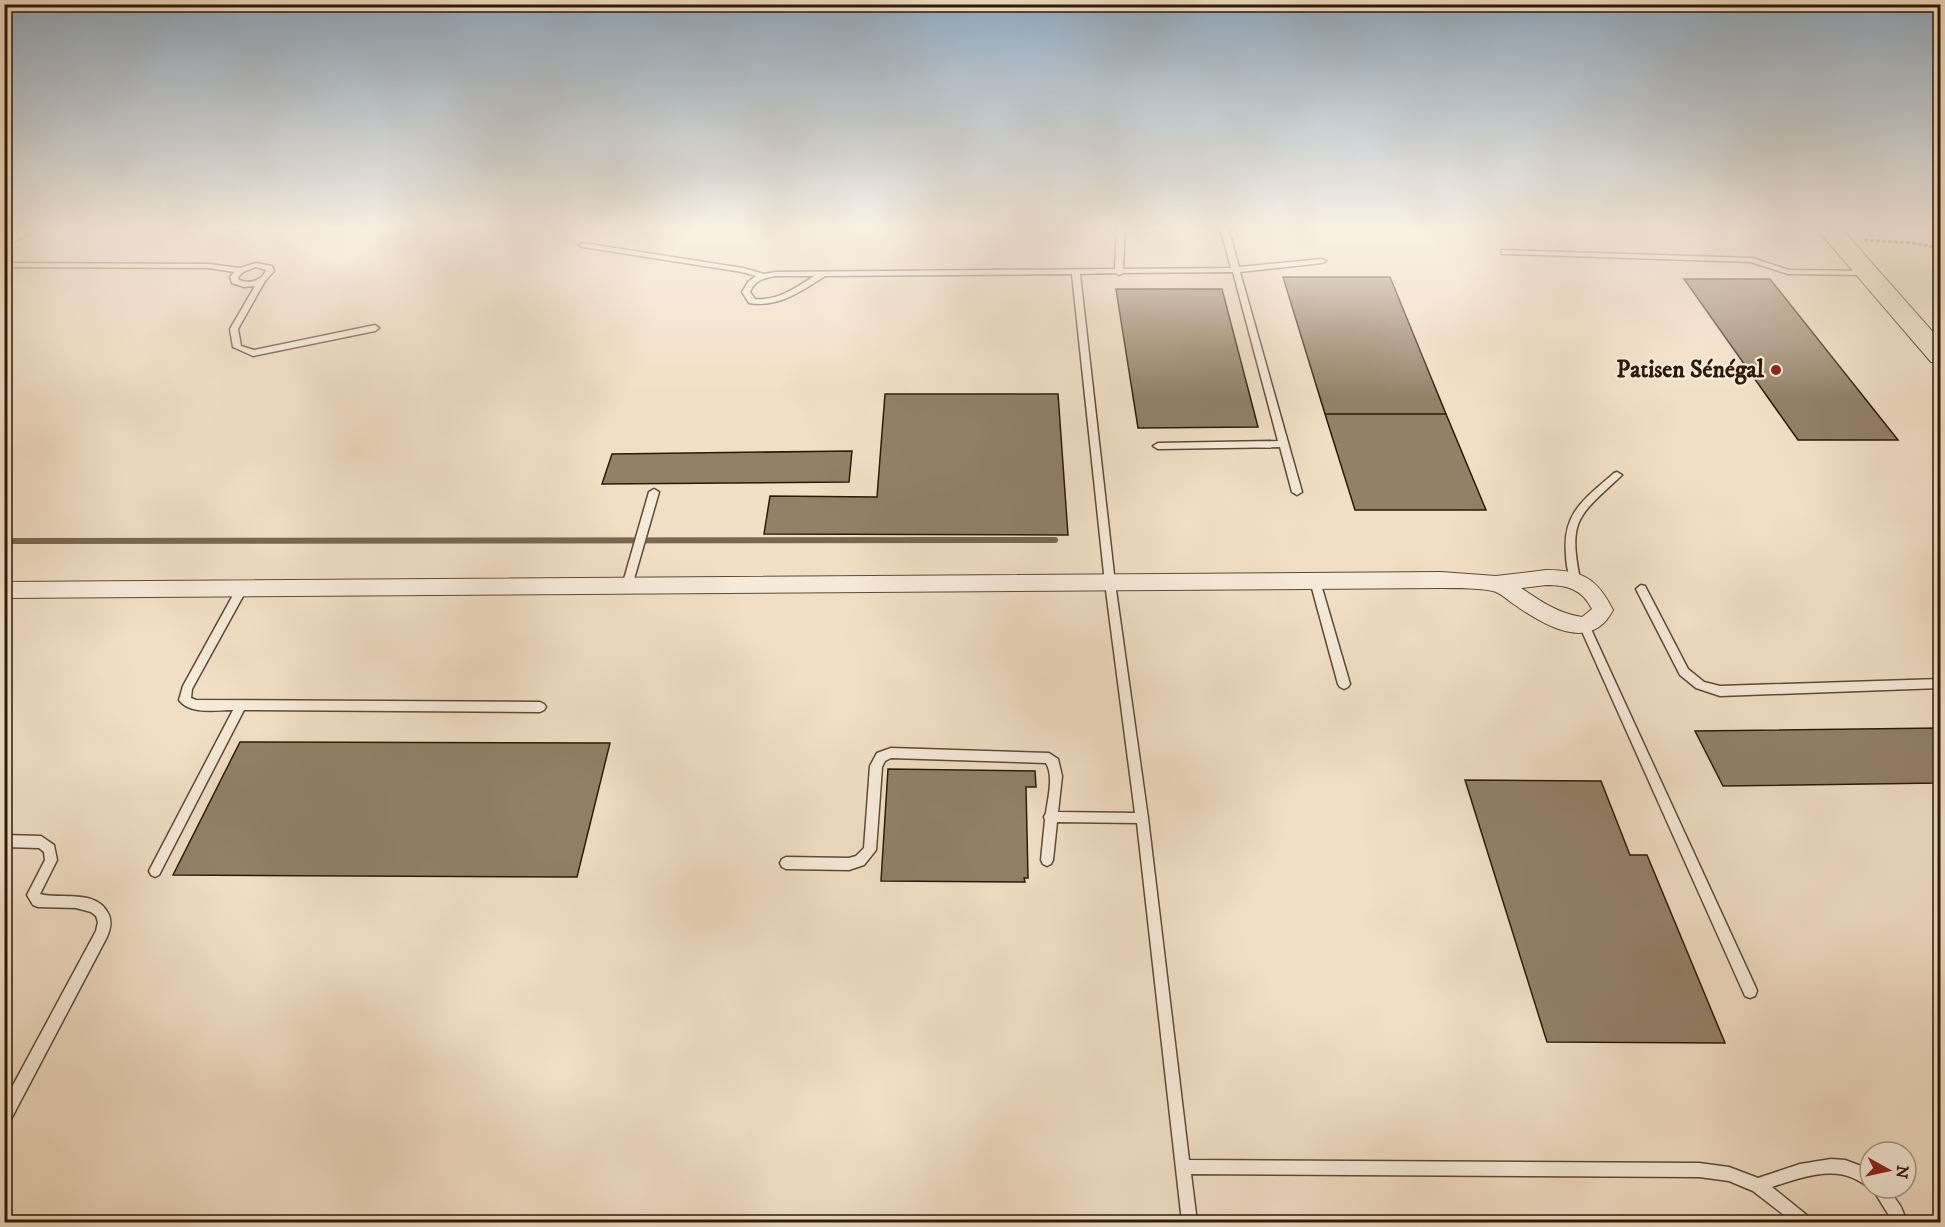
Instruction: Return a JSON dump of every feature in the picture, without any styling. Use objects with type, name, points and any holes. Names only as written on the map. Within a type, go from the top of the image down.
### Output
[{"type":"highway","points":[[1878,284],[1941,356]]},
{"type":"highway","points":[[1895,284],[1941,336]]},
{"type":"street","points":[[4,590],[1441,580],[1500,584],[1544,577],[1575,579],[1589,587],[1598,598],[1603,610],[1599,620],[1585,627],[1572,625],[1557,620],[1527,603],[1500,584]]},
{"type":"lane","points":[[260,284],[234,329],[237,347],[253,352],[375,328]]},
{"type":"lane","points":[[749,284],[746,292],[752,301],[760,303],[777,299],[805,284]]},
{"type":"lane","points":[[1077,284],[1110,583],[1142,818],[1189,1222]]},
{"type":"lane","points":[[1240,284],[1297,492]]},
{"type":"lane","points":[[1158,446],[1284,444]]},
{"type":"lane","points":[[1575,579],[1569,551],[1569,532],[1573,518],[1617,475]]},
{"type":"lane","points":[[627,586],[654,492]]},
{"type":"lane","points":[[1315,581],[1344,684]]},
{"type":"lane","points":[[242,588],[187,689],[185,700],[195,705],[540,707]]},
{"type":"lane","points":[[1641,589],[1684,672],[1700,685],[1720,691],[1941,684]]},
{"type":"lane","points":[[1585,627],[1750,991]]},
{"type":"lane","points":[[155,872],[241,705]]},
{"type":"lane","points":[[786,863],[849,864],[865,858],[870,850],[876,766],[881,757],[891,753],[1049,758],[1054,763],[1056,776],[1047,860]]},
{"type":"lane","points":[[1050,817],[1142,818]]},
{"type":"lane","points":[[4,841],[41,842],[50,849],[51,860],[33,895],[38,901],[92,904],[100,909],[104,919],[102,933],[4,1118]]},
{"type":"lane","points":[[1182,1167],[1699,1170],[1729,1174],[1758,1185],[1804,1222]]},
{"type":"lane","points":[[1758,1185],[1811,1168],[1844,1167],[1858,1172]]},
{"type":"lane","points":[[1888,1200],[1900,1222]]},
{"type":"building","points":[[1285,284],[1393,284],[1446,414],[1325,414]]},
{"type":"building","points":[[1688,284],[1774,284],[1898,440],[1798,440]]},
{"type":"building","points":[[1116,289],[1222,289],[1258,427],[1138,428]]},
{"type":"building","points":[[885,394],[1058,394],[1068,535],[764,534],[770,496],[877,497]]},
{"type":"building","points":[[1325,414],[1446,414],[1486,510],[1355,510]]},
{"type":"building","points":[[852,451],[849,482],[602,484],[612,454]]},
{"type":"building","points":[[1940,728],[1940,783],[1723,786],[1695,731]]},
{"type":"building","points":[[240,742],[610,743],[577,877],[173,875]]},
{"type":"building","points":[[888,769],[1035,771],[1036,787],[1026,787],[1028,878],[1024,878],[1025,882],[881,881]]},
{"type":"building","points":[[1465,780],[1601,781],[1630,855],[1647,855],[1725,1043],[1547,1042]]},
{"type":"waterway","points":[[4,541],[1055,540]]},
{"type":"place","name":"Patisen Sénégal","points":[[1776,370]]}]
